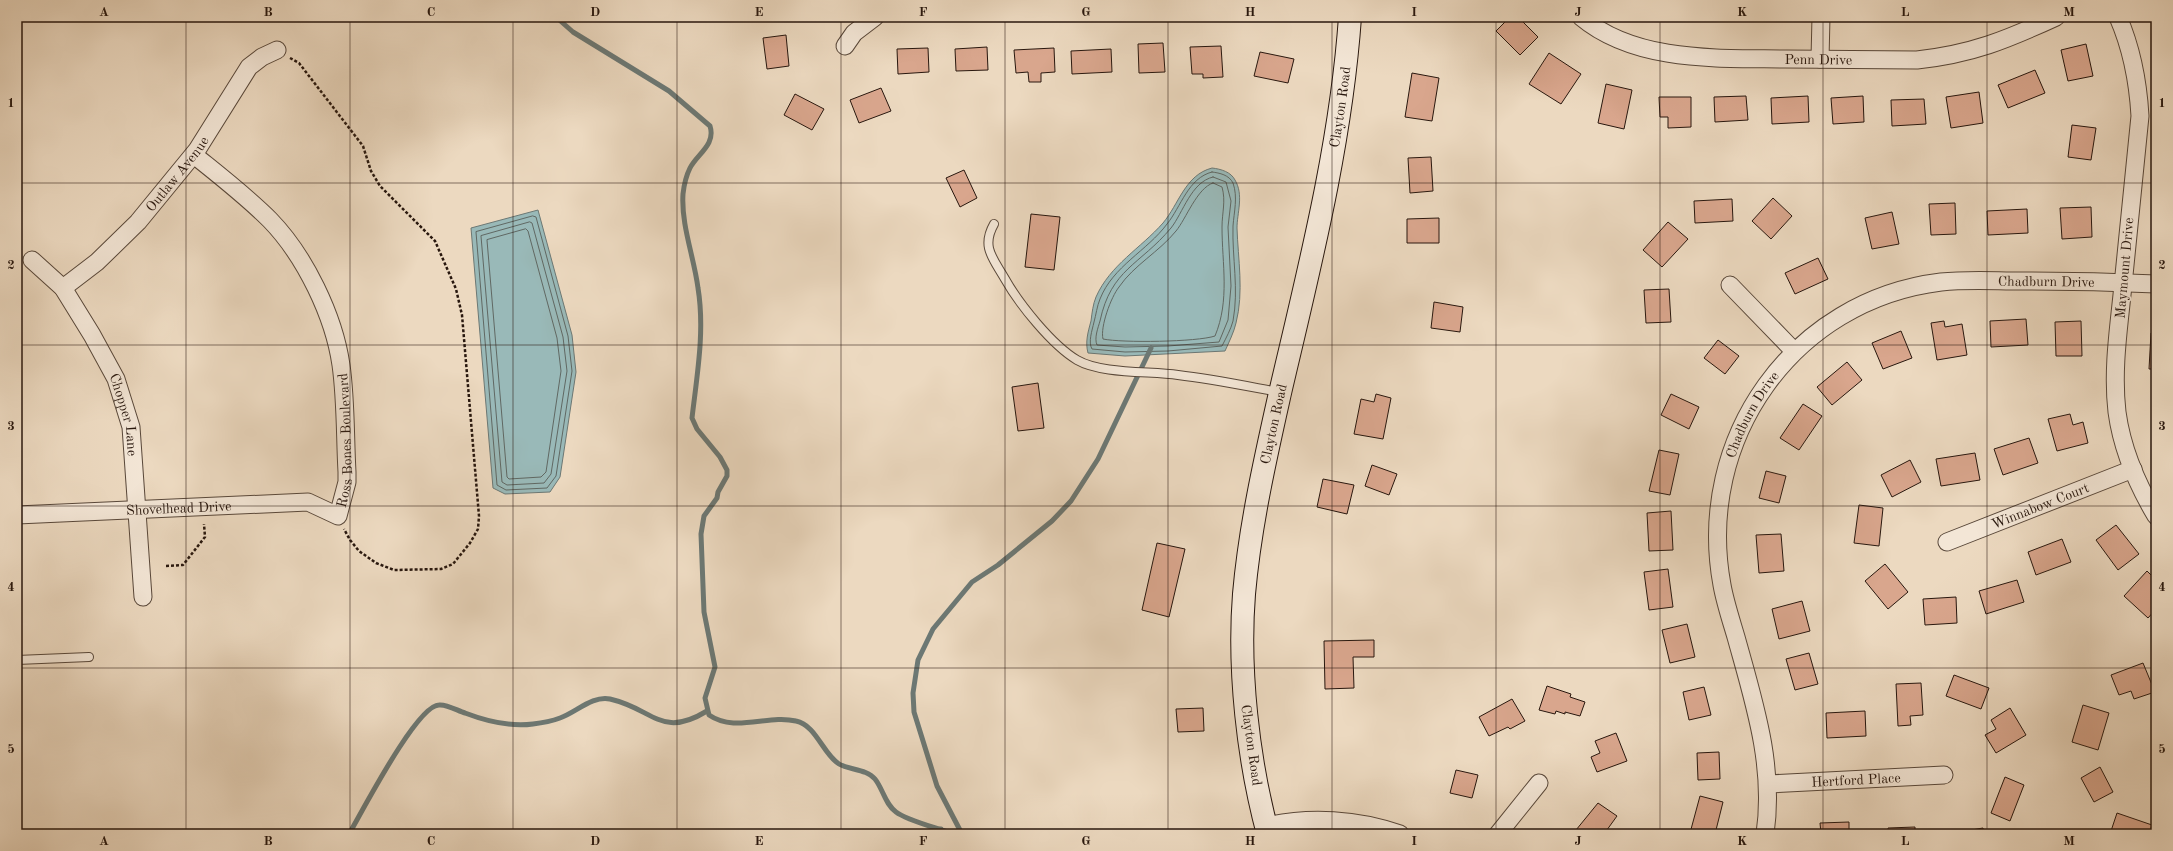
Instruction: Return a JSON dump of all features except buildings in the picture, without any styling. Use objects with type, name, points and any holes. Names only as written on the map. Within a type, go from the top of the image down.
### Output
[{"type":"street","points":[[844,46],[854,33],[875,17]]},
{"type":"street","name":"Clayton Road","points":[[1267,830],[1253,764],[1247,717],[1244,616],[1254,513],[1331,166],[1345,78],[1350,17]]},
{"type":"street","name":"Penn Drive","points":[[1582,17],[1617,39],[1648,49],[1684,56],[1720,58],[1917,60],[1947,57],[1983,48],[2014,37],[2056,17]]},
{"type":"street","points":[[1820,59],[1821,17]]},
{"type":"street","name":"Maymount Drive","points":[[2118,17],[2133,59],[2139,89],[2140,116],[2115,383],[2117,412],[2123,440],[2133,469],[2142,492],[2156,516]]},
{"type":"street","name":"Outlaw Avenue","points":[[63,288],[97,262],[138,222],[194,155],[249,67],[262,56],[277,50]]},
{"type":"street","name":"Ross Bones Boulevard","points":[[194,155],[234,186],[271,221],[301,261],[328,313],[341,365],[347,472],[347,482],[338,516]]},
{"type":"street","name":"Chopper Lane","points":[[32,260],[63,288],[92,335],[116,379],[131,427],[138,510],[142,597]]},
{"type":"street","name":"Chadburn Drive","points":[[1765,834],[1768,784],[1764,747],[1756,711],[1722,586],[1717,552],[1717,522],[1720,492],[1728,459],[1740,429],[1754,402],[1772,375],[1794,351],[1819,330],[1874,299],[1904,289],[1942,282],[1974,280],[2156,284]]},
{"type":"street","points":[[1730,285],[1794,351]]},
{"type":"street","name":"Winnabow Court","points":[[1947,542],[2133,469]]},
{"type":"street","name":"Shovelhead Drive","points":[[17,515],[308,502],[338,516]]},
{"type":"street","name":"Hertford Place","points":[[1768,784],[1944,775]]},
{"type":"street","points":[[1498,834],[1539,783]]},
{"type":"street","points":[[1267,830],[1299,820],[1330,820],[1363,825],[1400,834]]},
{"type":"lane","points":[[994,224],[988,235],[987,247],[1009,286],[1058,347],[1078,360],[1096,367],[1177,374],[1280,392]]},
{"type":"lane","points":[[17,660],[89,658]]},
{"type":"path","points":[[277,50],[300,63],[363,146],[371,172],[380,186],[435,241],[456,289],[462,315],[479,516],[478,529],[453,564],[441,569],[394,570],[376,563],[359,551],[350,540],[338,516]]},
{"type":"path","points":[[166,566],[183,565],[205,537],[204,524]]},
{"type":"water","points":[[1212,168],[1225,171],[1233,177],[1238,186],[1240,198],[1237,228],[1240,299],[1235,326],[1225,351],[1125,356],[1088,353],[1087,337],[1093,306],[1096,297],[1109,275],[1163,223],[1189,183],[1195,177]]},
{"type":"water","points":[[538,210],[572,335],[576,372],[560,477],[550,492],[505,494],[493,488],[471,228]]},
{"type":"waterway","points":[[556,17],[573,32],[669,91],[710,126],[711,133],[708,144],[690,168],[683,191],[684,217],[698,288],[701,320],[700,353],[692,418],[697,429],[720,457],[727,470],[727,476],[718,492],[717,498],[704,516],[701,534],[704,612],[715,667],[705,698],[709,715],[730,723],[785,719],[803,724],[809,728],[828,754],[839,764],[863,771],[872,776],[878,783],[889,805],[896,812],[915,821],[953,834]]},
{"type":"waterway","points":[[962,834],[937,786],[914,712],[913,693],[918,660],[933,629],[972,582],[998,565],[1052,521],[1071,501],[1098,459],[1151,348]]},
{"type":"waterway","points":[[349,834],[404,740],[417,722],[429,710],[439,705],[490,721],[516,725],[533,724],[554,720],[566,716],[591,702],[604,698],[625,704],[668,722],[679,722],[691,719],[707,711]]},
{"type":"waterway","points":[[912,834],[941,829]]}]
